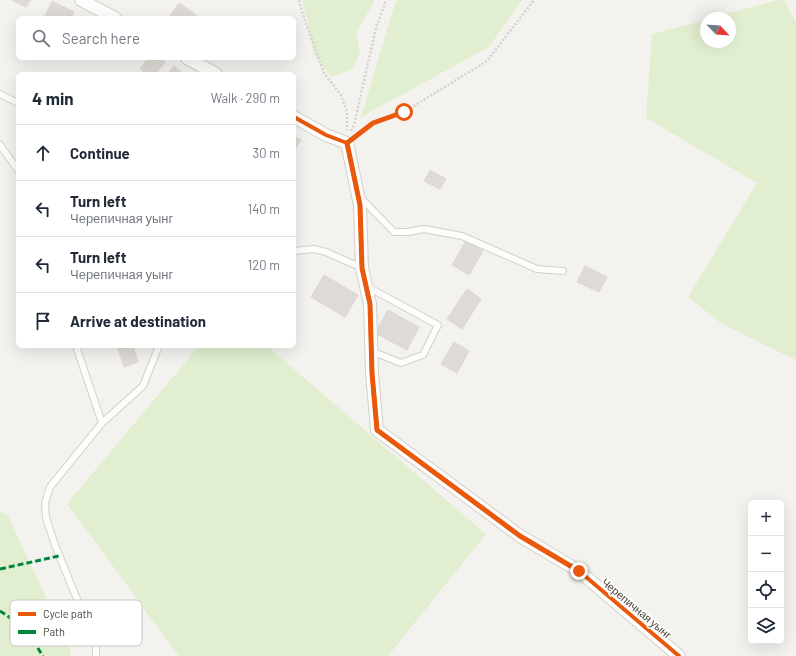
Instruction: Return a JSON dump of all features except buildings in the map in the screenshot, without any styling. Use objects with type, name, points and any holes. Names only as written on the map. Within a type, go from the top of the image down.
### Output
[{"type":"street","points":[[81,0],[111,16]]},
{"type":"street","points":[[191,60],[212,72]]},
{"type":"street","points":[[296,118],[326,135],[347,143]]},
{"type":"street","name":"Черепичная уынг","points":[[347,143],[360,205],[362,268],[370,304],[372,373],[377,430],[520,536],[579,571],[679,656]]},
{"type":"lane","points":[[0,94],[16,102]]},
{"type":"lane","points":[[0,146],[16,167]]},
{"type":"lane","points":[[357,194],[394,232],[408,232],[424,229],[462,236],[537,269],[563,271]]},
{"type":"lane","points":[[296,251],[314,249],[326,252],[362,268]]},
{"type":"lane","points":[[366,286],[438,325],[423,355],[401,363],[371,351]]},
{"type":"lane","points":[[77,348],[102,423]]},
{"type":"lane","points":[[77,600],[55,545],[46,518],[46,503],[50,487],[102,423],[142,386],[158,348]]},
{"type":"path","points":[[299,0],[324,73],[341,95],[347,112],[347,143]]},
{"type":"path","points":[[347,143],[354,125],[376,28],[386,0]]},
{"type":"path","points":[[347,143],[373,123],[404,112],[487,61],[534,0]]},
{"type":"green space","points":[[302,0],[375,0],[356,33],[360,52],[353,69],[331,77],[313,53],[308,23]]},
{"type":"green space","points":[[397,0],[522,0],[489,47],[361,117]]},
{"type":"green space","points":[[778,0],[784,0],[796,22],[796,360],[722,324],[688,297],[757,183],[646,118],[652,34],[700,22],[700,48],[736,48],[736,12],[734,12]]},
{"type":"green space","points":[[197,348],[269,348],[486,534],[388,656],[179,656],[142,606],[142,600],[138,600],[67,504]]},
{"type":"green space","points":[[0,510],[8,516],[47,600],[10,600],[10,646],[69,646],[71,651],[70,656],[0,656]]},
{"type":"marked path","points":[[0,569],[59,556]]},
{"type":"marked path","points":[[0,611],[10,618]]},
{"type":"marked path","points":[[36,646],[43,656]]},
{"type":"cycle path","points":[[296,118],[326,135],[347,143],[360,205],[362,268],[370,304],[372,373],[377,430],[520,536],[579,571],[679,656]]},
{"type":"route","points":[[404,112],[373,123],[347,143],[360,205],[362,268],[370,304],[372,373],[377,430],[520,536],[579,571]]}]
